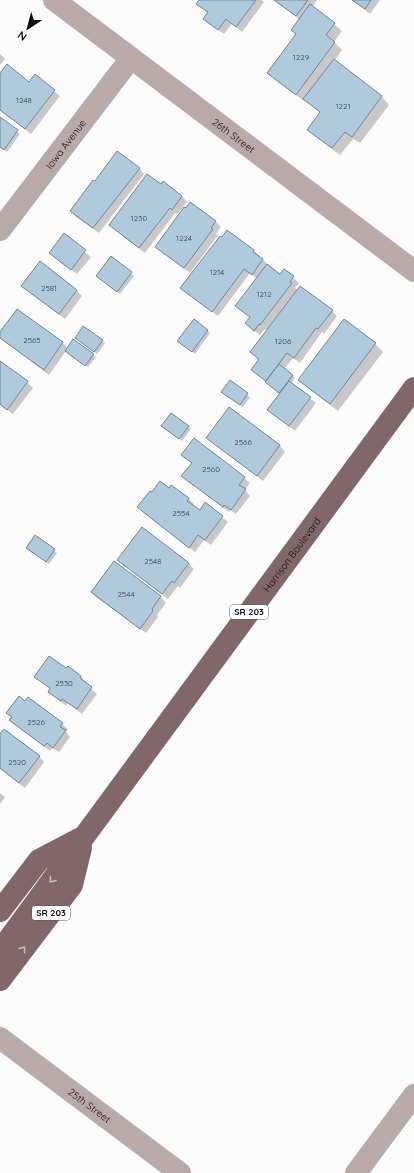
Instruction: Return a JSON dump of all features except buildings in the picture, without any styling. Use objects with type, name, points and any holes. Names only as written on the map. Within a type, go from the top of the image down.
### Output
[{"type":"main road","name":"Harrison Boulevard","points":[[0,980],[72,885],[83,837],[414,388]]},
{"type":"main road","name":"Harrison Boulevard","points":[[0,911],[39,860],[83,837]]},
{"type":"main road","points":[[0,951],[83,837]]},
{"type":"street","name":"26th Street","points":[[54,0],[414,271]]},
{"type":"street","name":"Iowa Avenue","points":[[0,230],[131,58]]},
{"type":"street","name":"25th Street","points":[[0,1038],[180,1173]]},
{"type":"street","points":[[356,1173],[414,1095]]}]
